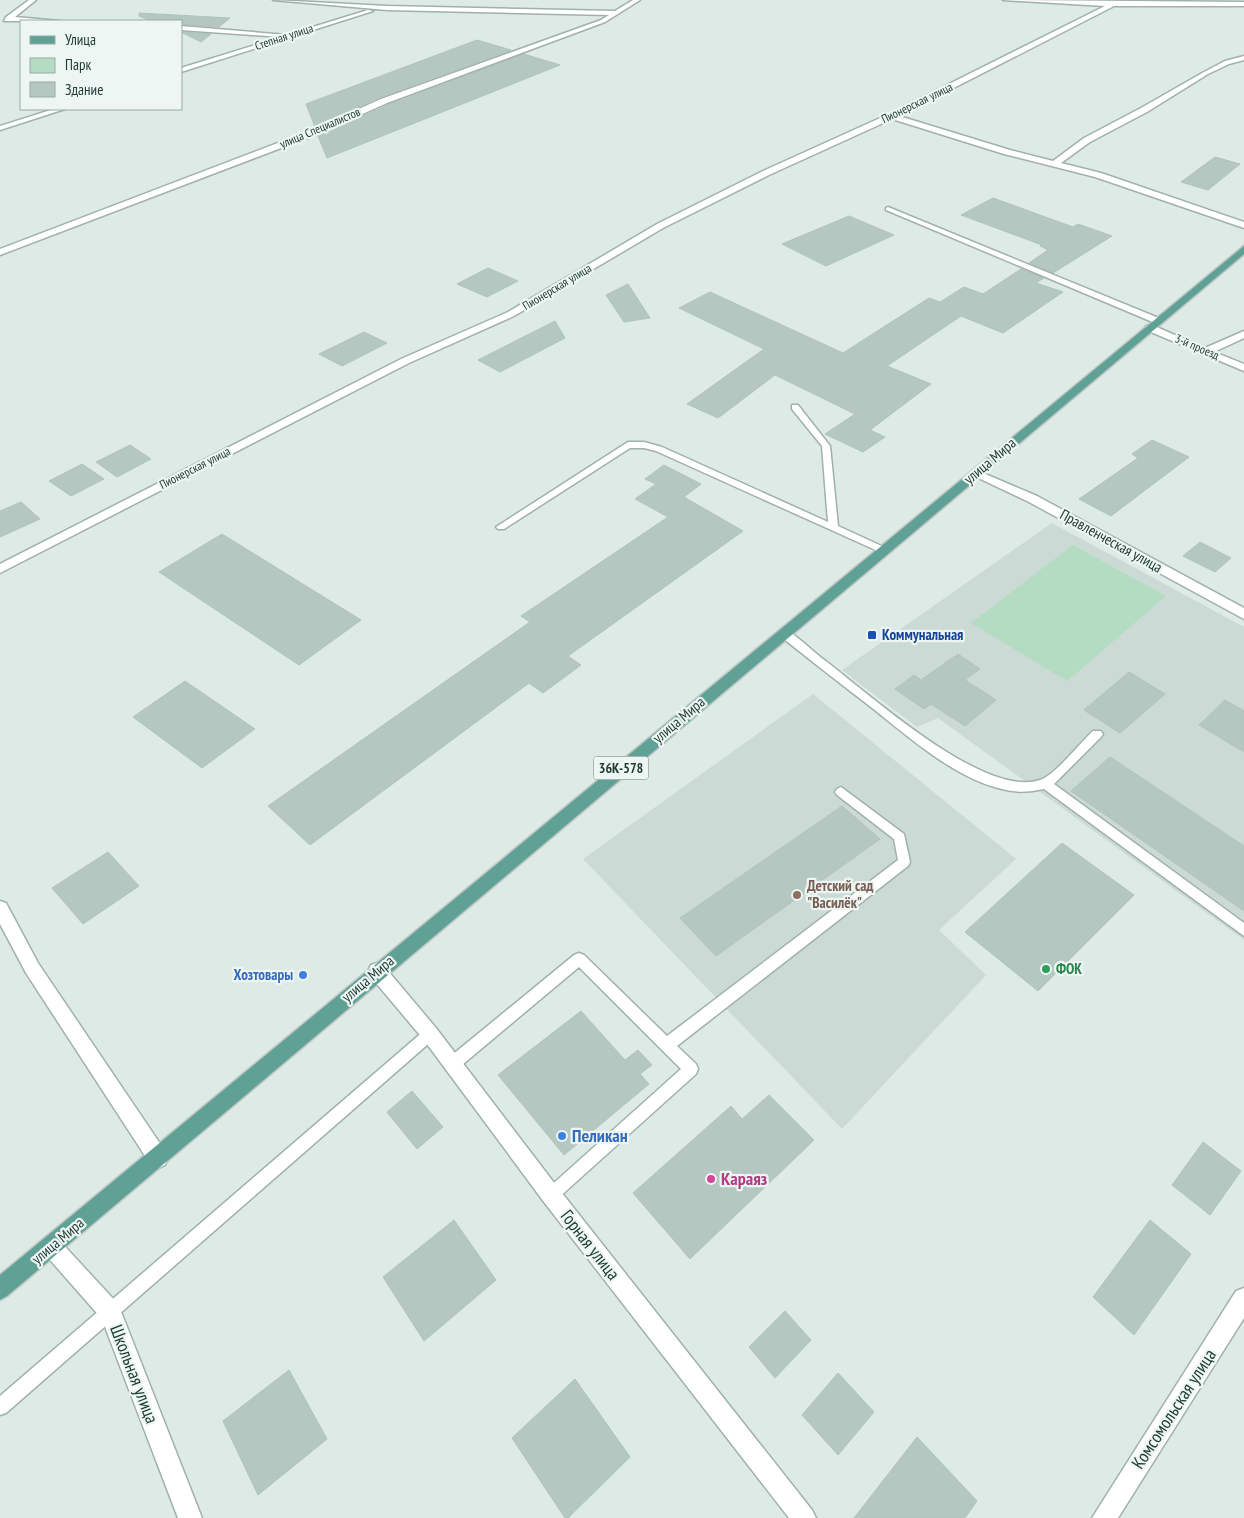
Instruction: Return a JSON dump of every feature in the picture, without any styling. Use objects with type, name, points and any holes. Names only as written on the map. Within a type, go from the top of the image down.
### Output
[{"type":"main road","name":"улица Мира","points":[[0,1289],[158,1158],[377,971],[1244,250]]},
{"type":"street","points":[[0,23],[33,0]]},
{"type":"street","points":[[276,0],[387,8],[619,13]]},
{"type":"street","name":"улица Специалистов","points":[[0,252],[315,132],[384,101],[603,21],[619,13],[637,0]]},
{"type":"street","points":[[1006,0],[1244,4]]},
{"type":"street","name":"Пионерская улица","points":[[0,569],[405,361],[511,314],[660,226],[766,173],[892,116],[1112,2]]},
{"type":"street","name":"Степная улица","points":[[182,70],[363,12],[387,8]]},
{"type":"street","points":[[8,18],[41,20]]},
{"type":"street","points":[[182,28],[254,31],[288,35]]},
{"type":"street","points":[[1056,163],[1087,140],[1144,110],[1206,73],[1227,62],[1244,58]]},
{"type":"street","points":[[0,128],[58,110]]},
{"type":"street","points":[[892,116],[1007,152],[1056,163],[1244,225]]},
{"type":"street","name":"3-й проезд","points":[[1154,324],[1244,368]]},
{"type":"street","points":[[1207,351],[1244,334]]},
{"type":"street","name":"Правленческая улица","points":[[976,473],[1033,499],[1244,614]]},
{"type":"street","points":[[0,908],[32,968],[158,1158]]},
{"type":"street","name":"Горная улица","points":[[377,971],[430,1034],[451,1065],[551,1196],[804,1518]]},
{"type":"street","name":"Школьная улица","points":[[51,1246],[110,1312],[190,1518]]},
{"type":"street","name":"Комсомольская улица","points":[[1104,1518],[1244,1299]]},
{"type":"lane","points":[[888,209],[1154,324]]},
{"type":"lane","points":[[795,407],[826,446],[833,527]]},
{"type":"lane","points":[[501,527],[628,445],[644,445],[659,448],[883,550]]},
{"type":"lane","points":[[783,634],[942,757],[980,777],[1010,787],[1029,788],[1046,784],[1096,734]]},
{"type":"lane","points":[[1046,784],[1244,930]]},
{"type":"lane","points":[[667,1045],[904,862],[900,837],[841,792]]},
{"type":"lane","points":[[451,1065],[579,959],[691,1069],[551,1196]]},
{"type":"lane","points":[[0,1407],[430,1034]]},
{"type":"shaded area","points":[[1052,523],[1244,627],[1244,940],[938,718],[917,727],[842,670]]},
{"type":"shaded area","name":"Детский сад \"Василёк\"","points":[[813,694],[1016,859],[939,930],[986,975],[842,1129],[583,859]]},
{"type":"green space","points":[[1073,545],[1166,596],[1067,681],[971,623]]},
{"type":"building","points":[[139,13],[230,18],[219,27],[182,24],[182,20],[149,20],[139,16]]},
{"type":"building","points":[[182,32],[182,32],[211,34],[201,42]]},
{"type":"building","points":[[477,40],[511,50],[380,97],[315,127],[306,104]]},
{"type":"building","points":[[524,54],[560,65],[327,158],[318,136],[388,105]]},
{"type":"building","points":[[1215,157],[1240,164],[1208,190],[1181,182]]},
{"type":"building","points":[[993,198],[1073,227],[1078,224],[1112,236],[1053,273],[1029,263],[1048,250],[1040,246],[1042,245],[961,215]]},
{"type":"building","points":[[849,216],[894,235],[826,266],[782,244]]},
{"type":"building","points":[[488,268],[518,281],[487,297],[457,284]]},
{"type":"building","points":[[1021,269],[1044,278],[1036,283],[1063,292],[1003,333],[961,316],[887,366],[931,384],[870,430],[885,437],[863,452],[825,434],[855,414],[775,375],[718,418],[687,404],[764,349],[679,308],[710,292],[843,353],[929,298],[940,302],[964,287],[983,294]]},
{"type":"building","points":[[628,284],[650,318],[624,322],[606,295]]},
{"type":"building","points":[[555,321],[565,338],[500,372],[478,360]]},
{"type":"building","points":[[364,332],[387,343],[342,366],[319,354]]},
{"type":"building","points":[[1152,440],[1189,457],[1111,516],[1079,499],[1138,458],[1132,454]]},
{"type":"building","points":[[130,445],[151,459],[117,477],[96,462]]},
{"type":"building","points":[[82,464],[104,479],[71,496],[49,481]]},
{"type":"building","points":[[664,465],[701,484],[684,497],[743,531],[568,656],[581,665],[543,693],[529,683],[310,845],[268,806],[530,622],[521,616],[668,517],[635,499],[656,484],[645,479]]},
{"type":"building","points":[[21,502],[40,519],[0,537],[0,511]]},
{"type":"building","points":[[222,534],[361,620],[299,665],[159,572]]},
{"type":"building","points":[[1200,542],[1231,558],[1215,572],[1183,556]]},
{"type":"building","points":[[958,654],[980,669],[965,680],[996,700],[965,726],[931,704],[924,709],[895,689],[914,675],[921,680]]},
{"type":"building","points":[[1129,672],[1165,694],[1120,733],[1084,710]]},
{"type":"building","points":[[185,681],[255,729],[202,768],[133,717]]},
{"type":"building","points":[[1225,700],[1244,711],[1244,752],[1199,725]]},
{"type":"building","points":[[1110,757],[1244,846],[1244,911],[1071,791]]},
{"type":"building","points":[[842,806],[880,839],[716,956],[680,918]]},
{"type":"building","points":[[1062,843],[1134,895],[1038,991],[965,932]]},
{"type":"building","points":[[108,852],[139,886],[83,924],[52,888]]},
{"type":"building","points":[[581,1011],[625,1060],[638,1050],[652,1065],[640,1074],[649,1084],[564,1155],[498,1075]]},
{"type":"building","points":[[412,1091],[443,1127],[417,1149],[387,1112]]},
{"type":"building","name":"Караяз","points":[[769,1095],[814,1140],[690,1259],[633,1193],[731,1106],[742,1119]]},
{"type":"building","points":[[1203,1142],[1241,1171],[1210,1215],[1172,1185]]},
{"type":"building","points":[[454,1220],[496,1280],[424,1341],[383,1277]]},
{"type":"building","points":[[1150,1220],[1191,1254],[1134,1335],[1093,1297]]},
{"type":"building","points":[[785,1311],[811,1340],[775,1378],[749,1347]]},
{"type":"building","points":[[289,1370],[327,1439],[258,1495],[223,1421]]},
{"type":"building","points":[[838,1373],[874,1412],[838,1455],[802,1415]]},
{"type":"building","points":[[575,1379],[630,1457],[568,1518],[565,1518],[512,1438]]},
{"type":"building","points":[[917,1437],[977,1501],[965,1518],[854,1518]]},
{"type":"place","name":"Коммунальная","points":[[872,635]]},
{"type":"place","name":"Детский сад \"Василёк\"","points":[[797,895]]},
{"type":"place","name":"ФОК","points":[[1046,969]]},
{"type":"place","name":"Хозтовары","points":[[303,975]]},
{"type":"place","name":"Пеликан","points":[[562,1136]]},
{"type":"place","name":"Караяз","points":[[711,1179]]}]
